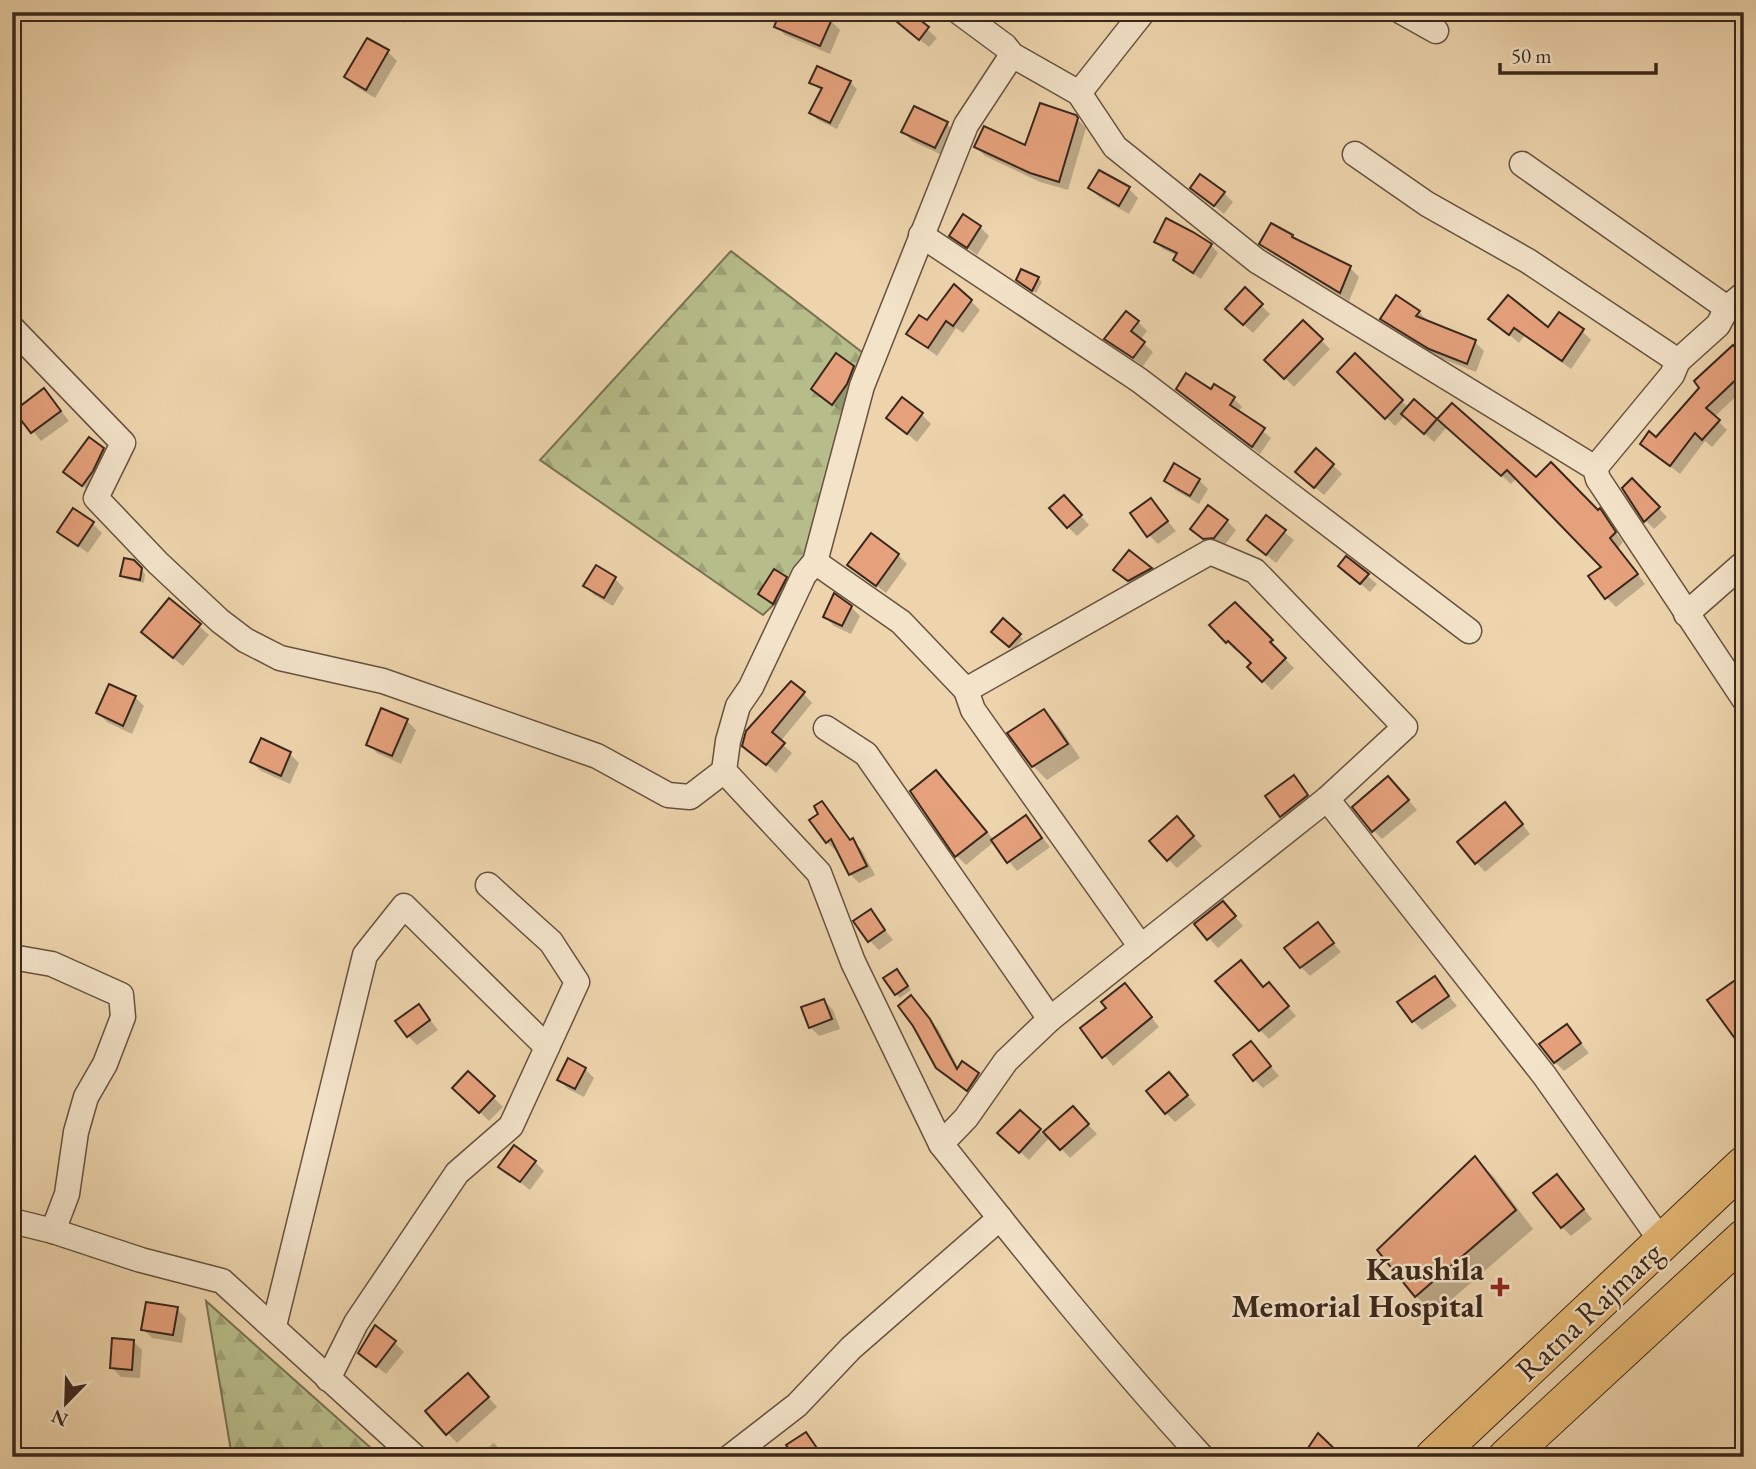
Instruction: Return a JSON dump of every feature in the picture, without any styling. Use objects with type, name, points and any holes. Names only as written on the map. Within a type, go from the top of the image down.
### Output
[{"type":"highway","name":"Ratna Rajmarg","points":[[1434,1457],[1744,1165]]},
{"type":"highway","name":"Ratna Rajmarg","points":[[1507,1457],[1744,1238]]},
{"type":"street","points":[[959,12],[1005,46],[1012,55],[1079,93],[1115,147],[1257,261],[1595,468],[1598,479],[1744,699]]},
{"type":"street","points":[[1079,93],[1143,12]]},
{"type":"street","points":[[1402,12],[1436,31]]},
{"type":"street","points":[[12,328],[123,443],[96,498],[158,563],[220,621],[245,640],[280,658],[383,681],[597,756],[668,794],[690,797],[724,771],[728,741],[738,706],[751,687],[804,575],[815,562],[862,386],[967,125],[1012,55]]},
{"type":"street","points":[[1355,154],[1427,204],[1528,261],[1678,361]]},
{"type":"street","points":[[1521,164],[1735,301],[1718,325],[1678,361],[1672,375],[1595,468]]},
{"type":"street","points":[[921,235],[1139,380],[1469,631]]},
{"type":"street","points":[[941,1144],[966,1118],[1006,1061],[1050,1019],[1327,799],[1405,726],[1255,571],[1210,552],[966,690]]},
{"type":"street","points":[[815,562],[901,622],[966,690],[973,710],[1141,947]]},
{"type":"street","points":[[1686,614],[1744,563]]},
{"type":"street","points":[[826,728],[866,754],[1050,1019]]},
{"type":"street","points":[[724,771],[819,873],[853,962],[941,1144],[1168,1420],[1202,1457]]},
{"type":"street","points":[[1327,799],[1544,1075],[1662,1242]]},
{"type":"street","points":[[327,1379],[356,1323],[457,1173],[511,1126],[577,982],[551,942],[488,885]]},
{"type":"street","points":[[274,1326],[365,956],[404,906],[547,1047]]},
{"type":"street","points":[[12,957],[52,964],[121,995],[123,1017],[105,1064],[86,1097],[76,1132],[67,1194],[53,1231]]},
{"type":"street","points":[[730,1457],[797,1405],[850,1348],[1000,1218]]},
{"type":"street","points":[[12,1221],[222,1281],[415,1457]]},
{"type":"green space","points":[[731,251],[863,353],[804,575],[763,615],[540,460]]},
{"type":"green space","points":[[206,1301],[381,1457],[232,1457]]},
{"type":"building","points":[[780,12],[815,12],[832,19],[820,46],[774,27]]},
{"type":"building","points":[[885,12],[910,12],[929,27],[919,40]]},
{"type":"building","points":[[367,38],[389,50],[366,90],[344,77]]},
{"type":"building","points":[[817,66],[851,81],[830,123],[809,113],[822,88],[809,83]]},
{"type":"building","points":[[1040,103],[1078,118],[1059,182],[1030,173],[974,147],[984,126],[1025,145]]},
{"type":"building","points":[[914,106],[948,122],[935,148],[901,132]]},
{"type":"building","points":[[1099,170],[1130,187],[1119,206],[1088,188]]},
{"type":"building","points":[[1200,174],[1225,192],[1214,206],[1190,188]]},
{"type":"building","points":[[963,214],[981,226],[967,248],[949,236]]},
{"type":"building","points":[[1166,218],[1212,244],[1193,273],[1173,260],[1177,253],[1154,242]]},
{"type":"building","points":[[1271,223],[1293,235],[1292,237],[1351,266],[1340,293],[1259,244]]},
{"type":"building","points":[[1021,269],[1039,277],[1032,291],[1016,280]]},
{"type":"building","points":[[954,284],[972,300],[953,326],[946,321],[928,348],[906,334],[919,315],[927,320]]},
{"type":"building","points":[[1245,287],[1263,304],[1243,325],[1225,309]]},
{"type":"building","points":[[1396,295],[1420,311],[1416,316],[1476,340],[1467,364],[1429,349],[1380,319]]},
{"type":"building","points":[[1508,295],[1548,327],[1559,312],[1584,329],[1562,361],[1514,328],[1509,335],[1488,319]]},
{"type":"building","points":[[1126,311],[1139,321],[1131,331],[1145,342],[1133,358],[1104,339]]},
{"type":"building","points":[[1303,320],[1323,339],[1284,379],[1264,360]]},
{"type":"building","points":[[1733,345],[1744,356],[1744,372],[1706,408],[1720,420],[1702,440],[1695,433],[1670,466],[1640,444],[1649,431],[1656,437],[1699,388],[1694,381]]},
{"type":"building","points":[[836,353],[854,366],[847,384],[832,405],[811,389]]},
{"type":"building","points":[[1355,353],[1403,400],[1385,419],[1337,372]]},
{"type":"building","points":[[1186,373],[1211,389],[1214,384],[1235,397],[1230,405],[1265,428],[1252,447],[1176,389]]},
{"type":"building","points":[[44,388],[61,411],[31,433],[14,411]]},
{"type":"building","points":[[902,397],[923,413],[907,434],[886,418]]},
{"type":"building","points":[[1414,399],[1437,419],[1424,434],[1401,414]]},
{"type":"building","points":[[1452,403],[1536,477],[1551,462],[1598,510],[1600,508],[1616,532],[1610,538],[1638,574],[1605,599],[1588,576],[1601,567],[1507,470],[1501,476],[1437,419]]},
{"type":"building","points":[[89,437],[104,448],[82,486],[63,472]]},
{"type":"building","points":[[1316,448],[1334,464],[1314,488],[1295,472]]},
{"type":"building","points":[[1174,463],[1200,479],[1190,496],[1164,481]]},
{"type":"building","points":[[1632,478],[1660,507],[1644,522],[1622,488]]},
{"type":"building","points":[[1064,495],[1082,515],[1067,528],[1049,508]]},
{"type":"building","points":[[1151,498],[1168,521],[1147,537],[1130,513]]},
{"type":"building","points":[[1208,505],[1228,520],[1214,538],[1203,539],[1190,529]]},
{"type":"building","points":[[73,508],[94,522],[78,546],[57,532]]},
{"type":"building","points":[[1266,515],[1286,530],[1266,555],[1247,540]]},
{"type":"building","points":[[871,533],[899,554],[876,586],[847,565]]},
{"type":"building","points":[[1129,550],[1152,568],[1128,581],[1113,570]]},
{"type":"building","points":[[1346,556],[1369,574],[1360,584],[1338,566]]},
{"type":"building","points":[[124,558],[134,560],[142,568],[140,580],[120,576]]},
{"type":"building","points":[[596,565],[616,577],[604,598],[583,586]]},
{"type":"building","points":[[774,569],[787,577],[773,604],[758,594]]},
{"type":"building","points":[[834,593],[852,606],[842,626],[823,617]]},
{"type":"building","points":[[169,598],[201,624],[173,658],[141,632]]},
{"type":"building","points":[[1235,602],[1273,640],[1270,642],[1286,658],[1262,682],[1247,667],[1251,663],[1209,625]]},
{"type":"building","points":[[1003,618],[1021,634],[1009,647],[991,632]]},
{"type":"building","points":[[791,681],[805,692],[772,732],[785,743],[766,765],[742,746],[746,731]]},
{"type":"building","points":[[109,684],[136,696],[123,726],[96,713]]},
{"type":"building","points":[[381,708],[408,719],[392,756],[366,745]]},
{"type":"building","points":[[1044,709],[1068,744],[1032,767],[1007,733]]},
{"type":"building","points":[[261,738],[291,752],[281,776],[250,762]]},
{"type":"building","points":[[936,770],[987,832],[955,857],[910,791]]},
{"type":"building","points":[[1294,775],[1308,795],[1280,817],[1265,796]]},
{"type":"building","points":[[1388,776],[1409,800],[1372,832],[1352,807]]},
{"type":"building","points":[[822,801],[850,840],[853,838],[867,866],[849,875],[831,839],[826,843],[809,820],[818,814],[814,806]]},
{"type":"building","points":[[1505,802],[1523,824],[1475,864],[1457,842]]},
{"type":"building","points":[[1026,815],[1042,838],[1007,863],[991,840]]},
{"type":"building","points":[[1177,816],[1194,836],[1167,861],[1149,841]]},
{"type":"building","points":[[1223,901],[1236,916],[1207,940],[1194,924]]},
{"type":"building","points":[[871,909],[885,930],[868,942],[853,921]]},
{"type":"building","points":[[1318,922],[1334,943],[1300,968],[1284,948]]},
{"type":"building","points":[[1241,960],[1263,987],[1269,982],[1289,1006],[1259,1031],[1215,981]]},
{"type":"building","points":[[897,969],[908,986],[895,995],[883,978]]},
{"type":"building","points":[[1744,974],[1744,1051],[1707,1000]]},
{"type":"building","points":[[1435,976],[1449,996],[1412,1022],[1397,1002]]},
{"type":"building","points":[[1125,983],[1152,1017],[1102,1058],[1080,1028],[1106,1008],[1101,1002]]},
{"type":"building","points":[[911,995],[930,1019],[957,1069],[962,1061],[979,1073],[967,1091],[936,1068],[913,1026],[898,1006]]},
{"type":"building","points":[[824,999],[832,1019],[809,1028],[801,1007]]},
{"type":"building","points":[[419,1004],[430,1020],[407,1037],[395,1021]]},
{"type":"building","points":[[1567,1024],[1581,1043],[1554,1063],[1539,1044]]},
{"type":"building","points":[[1251,1041],[1271,1066],[1253,1081],[1233,1055]]},
{"type":"building","points":[[568,1058],[586,1068],[575,1089],[557,1080]]},
{"type":"building","points":[[468,1071],[495,1096],[479,1113],[452,1088]]},
{"type":"building","points":[[1169,1072],[1188,1095],[1165,1114],[1146,1091]]},
{"type":"building","points":[[1073,1106],[1089,1124],[1060,1150],[1043,1132]]},
{"type":"building","points":[[1020,1110],[1041,1129],[1019,1153],[997,1133]]},
{"type":"building","points":[[514,1145],[536,1161],[520,1182],[498,1167]]},
{"type":"building","points":[[1475,1156],[1516,1210],[1415,1297],[1377,1250]]},
{"type":"building","points":[[1557,1174],[1584,1209],[1561,1228],[1533,1193]]},
{"type":"building","points":[[146,1302],[178,1307],[173,1335],[141,1330]]},
{"type":"building","points":[[375,1325],[396,1341],[376,1367],[358,1353]]},
{"type":"building","points":[[112,1338],[134,1340],[132,1370],[110,1368]]},
{"type":"building","points":[[468,1373],[489,1397],[446,1435],[425,1411]]},
{"type":"building","points":[[806,1432],[823,1457],[794,1457],[786,1445]]},
{"type":"building","points":[[1318,1433],[1343,1457],[1302,1457]]},
{"type":"place","name":"Kaushila Memorial Hospital","points":[[1500,1287]]}]
